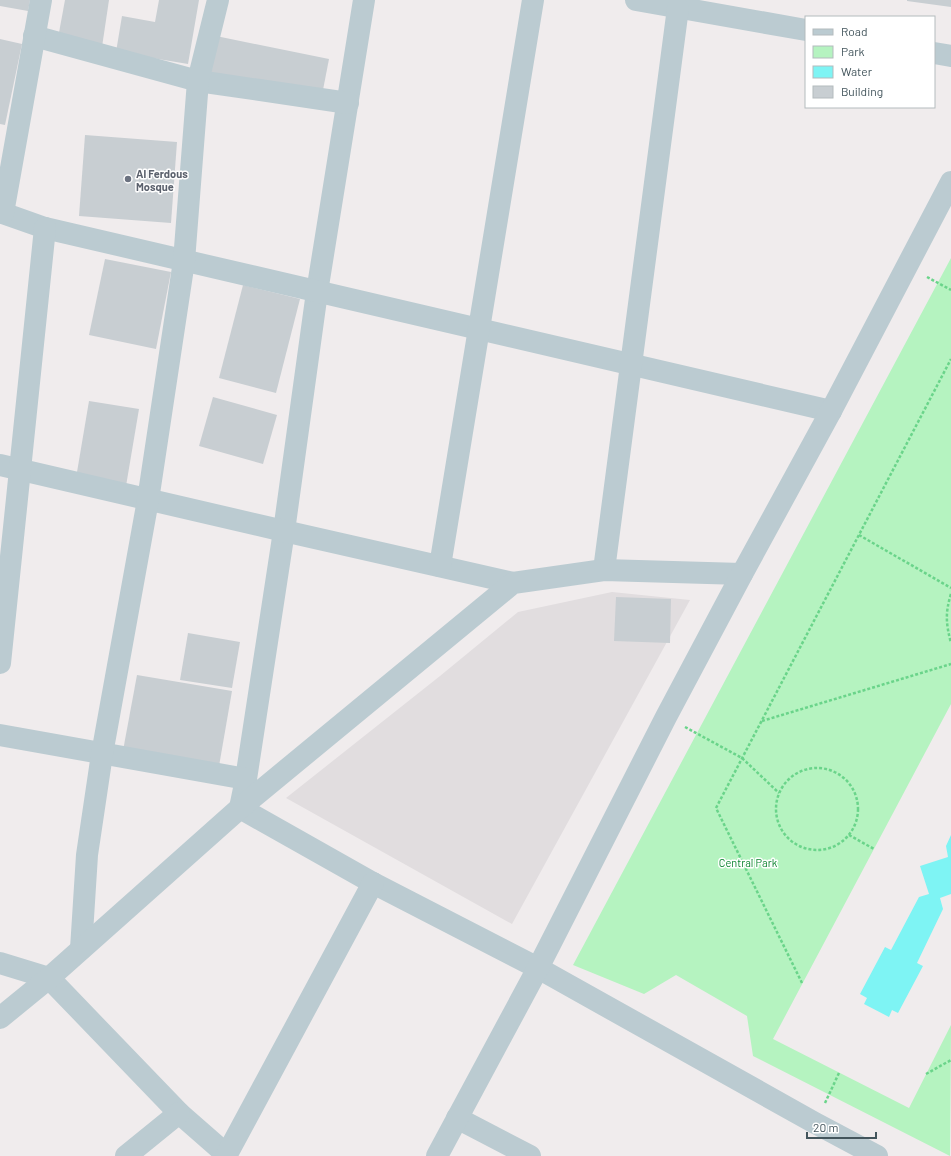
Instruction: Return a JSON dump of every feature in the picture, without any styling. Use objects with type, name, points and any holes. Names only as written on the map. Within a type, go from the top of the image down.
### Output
[{"type":"street","points":[[41,0],[2,213],[45,228],[831,411]]},
{"type":"street","points":[[81,949],[87,855],[102,754],[148,500],[184,261],[198,81],[218,0]]},
{"type":"street","points":[[240,808],[246,779],[284,531],[317,292],[364,0]]},
{"type":"street","points":[[440,566],[533,0]]},
{"type":"street","points":[[636,0],[805,30]]},
{"type":"street","points":[[604,570],[678,8]]},
{"type":"street","points":[[34,36],[198,81],[348,103]]},
{"type":"street","points":[[935,53],[951,56]]},
{"type":"street","points":[[437,1156],[538,968],[666,716],[831,411],[951,182]]},
{"type":"street","points":[[0,663],[10,468],[45,228]]},
{"type":"street","points":[[10,468],[513,583],[604,570],[742,574]]},
{"type":"street","points":[[0,1018],[50,978],[240,808],[513,583]]},
{"type":"street","points":[[0,735],[246,779]]},
{"type":"street","points":[[240,808],[373,883],[538,968],[815,1123],[877,1156]]},
{"type":"street","points":[[0,963],[50,978],[179,1113],[227,1156],[373,883]]},
{"type":"street","points":[[126,1156],[179,1113]]},
{"type":"street","points":[[457,1118],[530,1156]]},
{"type":"path","points":[[907,265],[951,290]]},
{"type":"path","points":[[802,983],[716,808],[951,359]]},
{"type":"path","points":[[858,535],[951,588]]},
{"type":"path","points":[[951,594],[946,607],[946,626],[951,643]]},
{"type":"path","points":[[761,722],[951,664]]},
{"type":"path","points":[[666,716],[742,758],[779,793]]},
{"type":"path","points":[[811,768],[825,768],[838,774],[849,783],[856,795],[858,809],[856,822],[849,835],[839,844],[827,849],[814,850],[801,847],[790,840],[782,830],[777,818],[776,806],[779,793],[787,781],[798,773],[811,768]]},
{"type":"path","points":[[849,835],[874,849]]},
{"type":"path","points":[[926,1074],[951,1060]]},
{"type":"path","points":[[815,1123],[839,1073]]},
{"type":"shaded area","points":[[612,592],[690,600],[512,924],[286,798],[518,612]]},
{"type":"green space","name":"Central Park","points":[[951,258],[951,704],[773,1039],[909,1108],[951,1025],[950,1156],[753,1056],[747,1016],[676,975],[644,994],[573,965]]},
{"type":"water","points":[[951,835],[951,894],[940,898],[943,909],[917,963],[923,966],[898,1013],[892,1010],[889,1017],[864,1004],[867,998],[860,994],[885,947],[891,950],[919,897],[929,894],[920,866],[948,857],[946,846]]},
{"type":"building","points":[[0,0],[30,0],[28,11],[0,6]]},
{"type":"building","points":[[65,0],[109,0],[102,47],[58,38]]},
{"type":"building","points":[[159,0],[199,0],[188,64],[116,52],[122,16],[155,22]]},
{"type":"building","points":[[951,0],[951,7],[907,1]]},
{"type":"building","points":[[216,36],[329,59],[322,95],[209,73]]},
{"type":"building","points":[[0,39],[22,44],[5,125],[0,124]]},
{"type":"building","name":"Al Ferdous Mosque","points":[[85,135],[177,142],[171,223],[79,216]]},
{"type":"building","points":[[105,259],[171,272],[156,349],[89,335]]},
{"type":"building","points":[[243,285],[300,299],[276,393],[219,378]]},
{"type":"building","points":[[213,397],[277,415],[263,464],[199,446]]},
{"type":"building","points":[[89,401],[139,409],[126,486],[76,478]]},
{"type":"building","points":[[616,597],[671,599],[670,643],[614,641]]},
{"type":"building","points":[[188,633],[240,642],[232,688],[180,680]]},
{"type":"building","points":[[137,675],[232,691],[218,772],[122,756]]},
{"type":"place","name":"Al Ferdous Mosque","points":[[128,179]]}]
